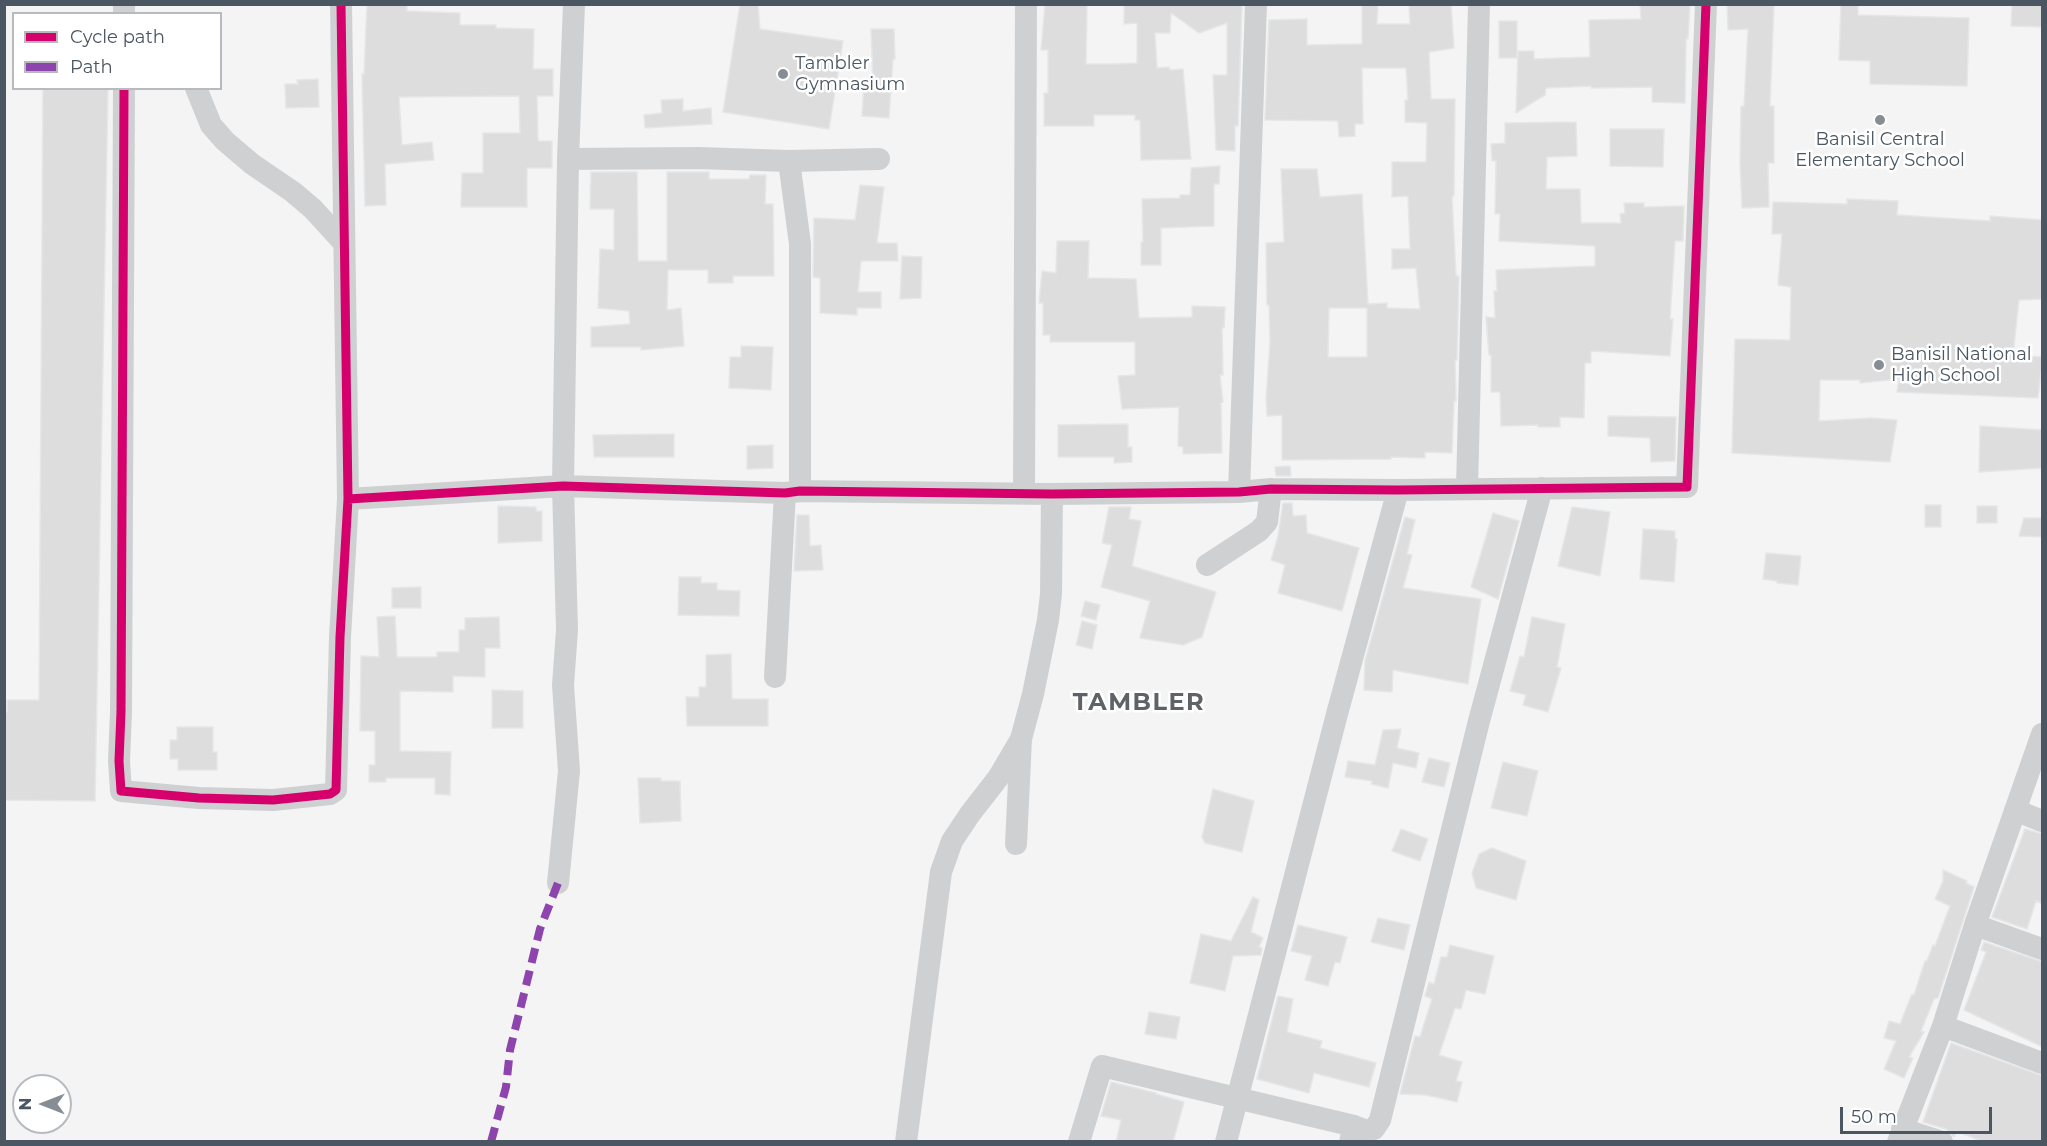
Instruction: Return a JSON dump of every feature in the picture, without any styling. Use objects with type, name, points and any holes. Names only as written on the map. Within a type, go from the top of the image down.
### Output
[{"type":"street","points":[[124,90],[119,761],[122,791],[176,797],[273,800],[330,794],[336,790],[340,637],[348,499],[340,4]]},
{"type":"street","points":[[558,883],[569,771],[563,685],[567,630],[563,486],[568,159],[574,4]]},
{"type":"street","points":[[1024,492],[1026,4]]},
{"type":"street","points":[[1239,492],[1256,4]]},
{"type":"street","points":[[1467,489],[1479,4]]},
{"type":"street","points":[[348,499],[563,486],[793,492],[1052,494],[1239,492],[1271,489],[1687,487],[1706,4]]},
{"type":"street","points":[[197,90],[211,126],[225,141],[252,164],[314,209],[344,243]]},
{"type":"street","points":[[568,159],[698,158],[789,161],[879,159]]},
{"type":"street","points":[[775,677],[793,492],[800,244],[789,161]]},
{"type":"street","points":[[1079,1142],[1102,1066],[1239,1097],[1352,1134],[1374,1129],[1380,1120],[1479,721],[1542,488]]},
{"type":"street","points":[[1207,565],[1258,531],[1267,522],[1271,489]]},
{"type":"street","points":[[1226,1142],[1337,714],[1398,490]]},
{"type":"street","points":[[1016,844],[1022,739],[1048,620],[1052,564],[1052,494]]},
{"type":"street","points":[[1942,1142],[1900,1135],[1943,1026],[1975,925],[2043,734]]},
{"type":"street","points":[[906,1142],[941,872],[952,841],[998,778],[1022,739]]},
{"type":"street","points":[[2015,810],[2043,821]]},
{"type":"street","points":[[1975,925],[2043,950]]},
{"type":"street","points":[[1943,1026],[2043,1063]]},
{"type":"building","points":[[367,4],[407,4],[407,11],[460,13],[460,25],[496,25],[496,28],[534,29],[533,69],[553,69],[553,96],[537,96],[538,141],[552,141],[552,168],[527,168],[527,207],[461,207],[462,173],[483,173],[483,133],[520,133],[519,96],[399,97],[402,145],[432,142],[434,160],[385,164],[386,205],[365,206],[362,74],[364,74]]},
{"type":"building","name":"Tambler Gymnasium","points":[[740,4],[758,4],[760,29],[843,41],[829,129],[723,112]]},
{"type":"building","points":[[1045,4],[1087,4],[1086,64],[1115,64],[1137,63],[1137,23],[1124,24],[1124,4],[1242,4],[1238,126],[1235,126],[1235,151],[1216,150],[1213,75],[1227,75],[1227,23],[1199,33],[1171,13],[1170,33],[1155,33],[1157,68],[1183,69],[1191,159],[1141,160],[1140,120],[1135,120],[1135,115],[1094,115],[1094,126],[1044,126],[1044,93],[1048,93],[1048,50],[1041,50]]},
{"type":"building","points":[[1362,4],[1378,4],[1377,24],[1410,24],[1409,4],[1451,4],[1454,48],[1429,52],[1431,99],[1455,99],[1454,196],[1452,196],[1456,276],[1459,276],[1457,360],[1455,360],[1456,401],[1454,401],[1452,453],[1425,452],[1425,458],[1282,460],[1282,415],[1267,416],[1266,399],[1270,342],[1266,243],[1284,242],[1281,169],[1317,169],[1320,197],[1362,194],[1368,304],[1387,303],[1387,308],[1420,309],[1416,268],[1392,269],[1392,249],[1410,249],[1408,196],[1392,197],[1392,162],[1426,162],[1427,123],[1405,122],[1405,100],[1408,100],[1406,68],[1362,68],[1363,124],[1355,124],[1355,136],[1339,137],[1338,121],[1265,120],[1269,20],[1307,19],[1307,45],[1362,44]],"holes":[[[1329,308],[1367,308],[1367,357],[1328,357]]]},
{"type":"building","points":[[1640,4],[1690,4],[1688,39],[1686,39],[1685,103],[1652,102],[1652,87],[1546,88],[1545,95],[1516,113],[1518,51],[1534,51],[1534,59],[1590,57],[1589,20],[1641,19]]},
{"type":"building","points":[[1727,4],[1774,5],[1770,106],[1774,106],[1774,163],[1768,163],[1769,207],[1742,208],[1741,106],[1744,106],[1748,29],[1728,30]]},
{"type":"building","points":[[1841,4],[1858,4],[1858,15],[1969,18],[1967,86],[1870,84],[1870,61],[1839,60]]},
{"type":"building","points":[[2012,4],[2043,4],[2043,27],[2011,26]]},
{"type":"building","points":[[1499,21],[1517,21],[1517,58],[1499,58]]},
{"type":"building","points":[[871,29],[894,29],[895,59],[893,59],[889,118],[862,116],[864,82],[873,83]]},
{"type":"building","points":[[318,79],[319,107],[286,108],[285,84],[298,84],[297,80]]},
{"type":"building","points":[[43,90],[108,90],[95,801],[4,800],[4,712],[7,712],[7,700],[39,700]]},
{"type":"building","points":[[683,99],[683,111],[711,108],[712,124],[645,128],[644,115],[662,113],[661,100]]},
{"type":"building","points":[[1576,122],[1577,156],[1547,157],[1546,189],[1580,189],[1581,223],[1621,223],[1620,214],[1625,213],[1624,203],[1644,203],[1644,207],[1684,206],[1683,241],[1675,241],[1670,356],[1591,351],[1591,363],[1585,363],[1584,418],[1560,417],[1560,427],[1501,426],[1500,392],[1491,392],[1491,355],[1489,355],[1486,317],[1495,318],[1496,270],[1595,266],[1595,246],[1499,241],[1500,214],[1495,214],[1496,161],[1492,161],[1491,144],[1505,143],[1505,123]]},
{"type":"building","points":[[1610,129],[1664,129],[1663,167],[1610,166]]},
{"type":"building","points":[[1220,166],[1219,184],[1214,184],[1214,226],[1161,228],[1161,265],[1141,265],[1142,199],[1180,198],[1180,195],[1190,195],[1191,168]]},
{"type":"building","points":[[591,172],[637,172],[638,261],[667,261],[667,172],[709,172],[709,179],[749,179],[750,175],[766,175],[765,204],[773,204],[774,276],[733,276],[733,283],[708,283],[708,270],[668,270],[667,310],[681,308],[684,346],[641,350],[641,347],[591,347],[591,327],[630,324],[629,311],[598,308],[600,249],[614,250],[614,209],[590,209]]},
{"type":"building","points":[[860,185],[884,187],[877,243],[897,243],[898,261],[861,261],[858,292],[881,292],[881,308],[857,308],[857,315],[820,313],[820,278],[813,277],[814,218],[855,220]]},
{"type":"building","points":[[1847,199],[1898,201],[1897,215],[1990,221],[1990,216],[2043,220],[2043,299],[2019,300],[2013,355],[2043,357],[2038,398],[1897,392],[1899,379],[1860,383],[1860,380],[1820,380],[1819,421],[1872,418],[1897,420],[1890,462],[1732,453],[1735,339],[1790,340],[1791,287],[1778,285],[1782,234],[1772,234],[1773,202],[1847,204]]},
{"type":"building","points":[[1057,241],[1089,241],[1088,278],[1136,279],[1139,318],[1192,317],[1192,306],[1225,307],[1224,328],[1222,328],[1223,375],[1220,375],[1223,402],[1221,403],[1222,453],[1183,454],[1183,447],[1178,446],[1179,407],[1122,409],[1118,376],[1135,375],[1135,342],[1050,342],[1050,335],[1043,335],[1043,303],[1039,303],[1042,271],[1056,273]]},
{"type":"building","points":[[902,256],[922,257],[921,298],[900,299]]},
{"type":"building","points":[[741,346],[773,347],[771,390],[729,388],[730,357],[741,357]]},
{"type":"building","points":[[1608,416],[1676,417],[1675,461],[1651,462],[1650,438],[1608,436]]},
{"type":"building","points":[[1128,424],[1128,447],[1132,447],[1132,462],[1114,463],[1114,457],[1058,457],[1058,425]]},
{"type":"building","points":[[1980,426],[2043,430],[2043,468],[1979,472]]},
{"type":"building","points":[[674,434],[674,457],[594,457],[593,435]]},
{"type":"building","points":[[773,445],[773,468],[747,469],[747,446]]},
{"type":"building","points":[[1290,466],[1291,476],[1276,476],[1275,467]]},
{"type":"building","points":[[1283,503],[1292,503],[1293,516],[1306,515],[1307,533],[1359,548],[1342,611],[1278,593],[1285,565],[1271,560],[1278,536]]},
{"type":"building","points":[[1925,505],[1941,505],[1941,527],[1925,527]]},
{"type":"building","points":[[498,506],[536,507],[536,511],[542,511],[542,541],[498,543]]},
{"type":"building","points":[[1977,506],[1997,506],[1997,523],[1977,523]]},
{"type":"building","points":[[1109,507],[1131,507],[1129,519],[1141,521],[1132,566],[1216,592],[1202,637],[1183,645],[1140,638],[1150,601],[1101,587],[1112,545],[1102,543]]},
{"type":"building","points":[[1572,507],[1610,512],[1600,576],[1558,566]]},
{"type":"building","points":[[1493,513],[1519,521],[1498,599],[1471,587]]},
{"type":"building","points":[[797,515],[809,515],[810,546],[821,545],[823,570],[794,571]]},
{"type":"building","points":[[1405,517],[1415,520],[1407,554],[1412,555],[1403,588],[1481,599],[1468,684],[1393,670],[1392,692],[1364,690],[1365,661]]},
{"type":"building","points":[[2024,518],[2043,518],[2043,537],[2019,536]]},
{"type":"building","points":[[1643,529],[1675,531],[1675,539],[1677,539],[1674,582],[1640,579]]},
{"type":"building","points":[[1766,553],[1801,556],[1798,585],[1763,579]]},
{"type":"building","points":[[679,577],[701,577],[701,583],[717,583],[717,590],[740,591],[739,616],[678,615]]},
{"type":"building","points":[[421,587],[421,608],[392,608],[392,588]]},
{"type":"building","points":[[1085,601],[1100,605],[1096,620],[1081,616]]},
{"type":"building","points":[[395,616],[397,657],[437,657],[437,652],[459,652],[459,630],[465,630],[465,618],[499,617],[500,648],[485,648],[485,677],[453,676],[453,692],[400,691],[400,751],[451,752],[450,795],[435,794],[435,778],[386,778],[386,782],[369,782],[369,765],[375,765],[375,731],[360,731],[361,656],[379,657],[377,617]]},
{"type":"building","points":[[1532,617],[1565,624],[1557,667],[1561,668],[1548,712],[1523,705],[1526,695],[1510,691],[1520,656],[1524,657]]},
{"type":"building","points":[[1082,621],[1097,625],[1092,649],[1076,645]]},
{"type":"building","points":[[731,654],[732,699],[768,699],[768,726],[687,726],[686,697],[699,697],[699,687],[706,687],[706,655]]},
{"type":"building","points":[[492,690],[523,691],[523,728],[492,728]]},
{"type":"building","points":[[177,727],[213,727],[213,752],[217,752],[217,770],[178,770],[178,759],[170,759],[170,740],[177,740]]},
{"type":"building","points":[[1401,729],[1397,748],[1419,753],[1416,768],[1393,763],[1388,788],[1371,784],[1372,781],[1345,777],[1348,761],[1375,765],[1383,730]]},
{"type":"building","points":[[1429,758],[1450,763],[1444,787],[1422,782]]},
{"type":"building","points":[[1503,762],[1538,771],[1527,816],[1491,808]]},
{"type":"building","points":[[638,778],[680,781],[681,821],[640,823]]},
{"type":"building","points":[[1213,789],[1254,801],[1242,852],[1205,843],[1202,837]]},
{"type":"building","points":[[1401,829],[1428,839],[1420,861],[1392,851]]},
{"type":"building","points":[[2025,829],[2043,834],[2043,904],[2036,901],[2027,929],[1992,917]]},
{"type":"building","points":[[1492,848],[1526,861],[1516,900],[1476,888],[1472,873],[1479,854]]},
{"type":"building","points":[[1943,870],[1967,881],[1966,883],[1974,887],[1938,998],[1934,999],[1921,1031],[1924,1032],[1909,1057],[1913,1058],[1904,1078],[1884,1069],[1896,1041],[1884,1038],[1889,1021],[1900,1024],[1950,906],[1935,899],[1943,881]]},
{"type":"building","points":[[1253,897],[1259,900],[1251,932],[1263,938],[1259,947],[1262,948],[1261,955],[1233,956],[1225,991],[1190,983],[1201,934],[1231,941]]},
{"type":"building","points":[[1378,918],[1410,925],[1404,950],[1371,942]]},
{"type":"building","points":[[1298,925],[1347,937],[1340,963],[1335,962],[1328,986],[1305,980],[1312,956],[1291,951]]},
{"type":"building","points":[[1984,942],[2043,962],[2043,1047],[1964,1010],[1986,952],[1981,950]]},
{"type":"building","points":[[1450,945],[1494,956],[1485,994],[1466,990],[1461,1009],[1455,1008],[1439,1055],[1462,1062],[1456,1081],[1462,1082],[1457,1102],[1426,1095],[1400,1094],[1415,1036],[1420,1037],[1432,999],[1425,996],[1429,982],[1434,984],[1441,957],[1447,957]]},
{"type":"building","points":[[1278,996],[1293,999],[1287,1032],[1322,1041],[1320,1048],[1376,1063],[1369,1087],[1314,1073],[1309,1093],[1257,1079]]},
{"type":"building","points":[[1149,1012],[1180,1017],[1176,1039],[1145,1034]]},
{"type":"building","points":[[1951,1043],[2043,1076],[2043,1142],[1984,1142],[1956,1131],[1954,1137],[1946,1129],[1923,1122]]},
{"type":"building","points":[[1111,1082],[1184,1102],[1173,1142],[1116,1142],[1121,1120],[1101,1116]]},
{"type":"marked path","points":[[491,1142],[506,1087],[510,1050],[540,929],[558,883]]},
{"type":"cycle path","points":[[124,90],[119,761],[121,791],[199,798],[273,800],[330,794],[336,790],[340,637],[348,499],[341,4]]},
{"type":"cycle path","points":[[348,499],[563,486],[785,493],[800,491],[1052,494],[1239,492],[1271,489],[1687,487],[1706,4]]},
{"type":"place","name":"Tambler Gymnasium","points":[[783,74]]},
{"type":"place","name":"Banisil Central Elementary School","points":[[1880,120]]},
{"type":"place","name":"Banisil National High School","points":[[1879,365]]},
{"type":"district","name":"TAMBLER","points":[[1139,703]]}]
